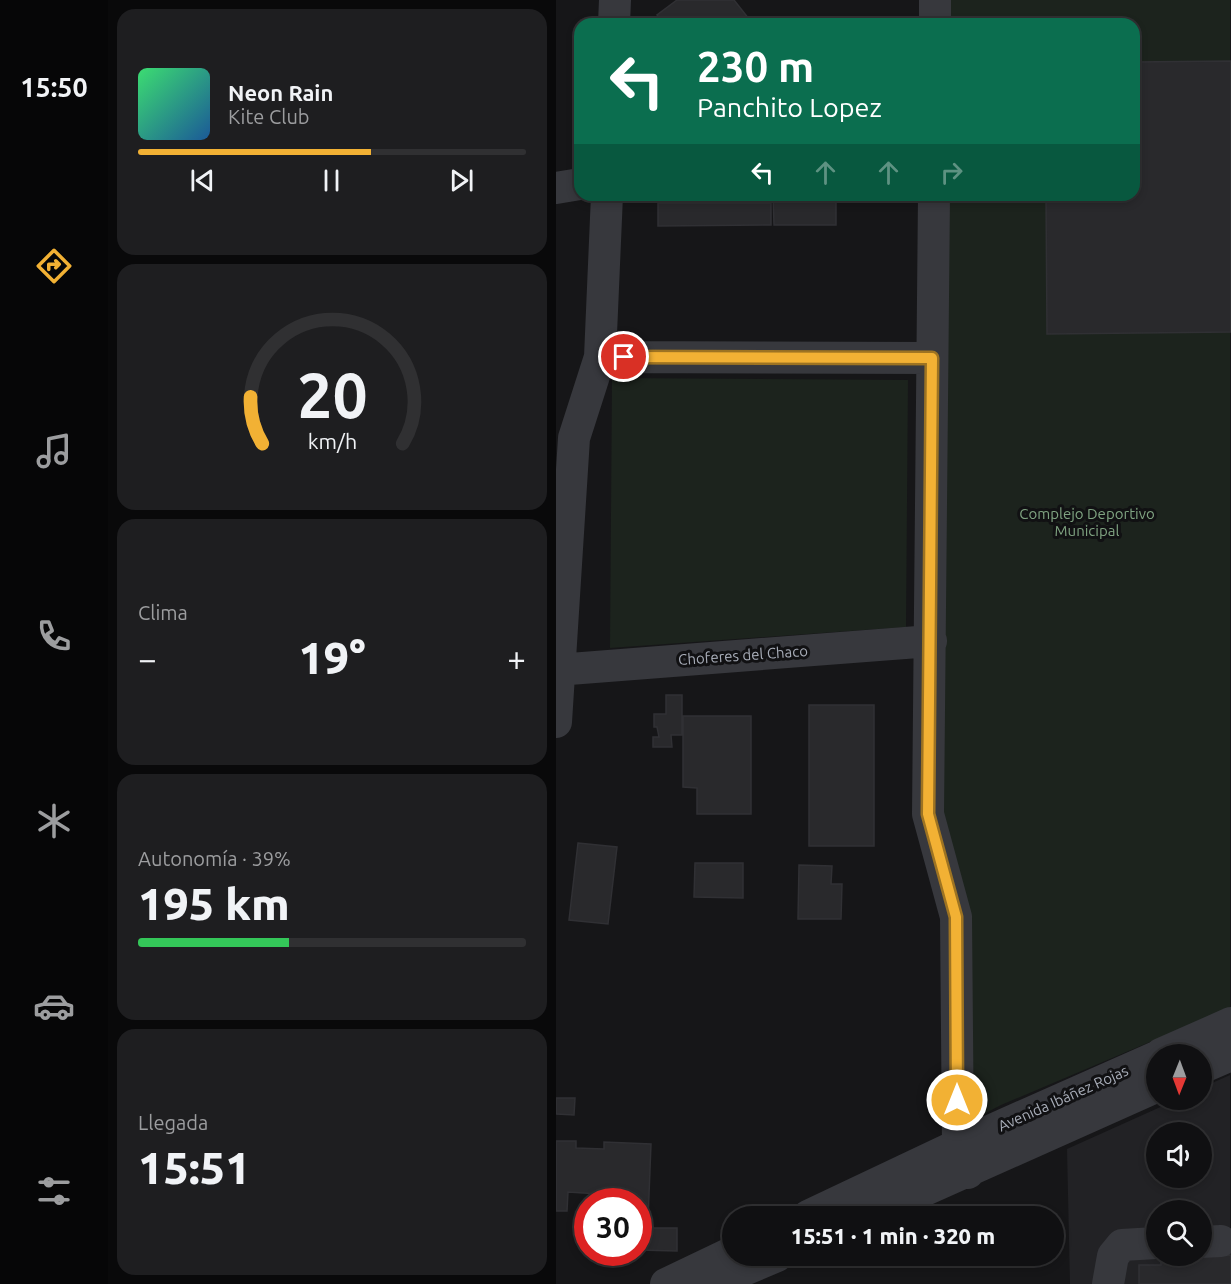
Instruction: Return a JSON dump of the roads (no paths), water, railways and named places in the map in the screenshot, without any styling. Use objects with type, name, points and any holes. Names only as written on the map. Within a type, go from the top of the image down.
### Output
[{"type":"street","points":[[614,18],[615,0]]},
{"type":"street","points":[[935,0],[935,18]]},
{"type":"street","points":[[556,188],[574,185]]},
{"type":"street","points":[[556,722],[574,438],[600,357],[607,201]]},
{"type":"street","points":[[934,201],[928,814],[956,917],[963,1159]]},
{"type":"street","points":[[600,357],[932,358]]},
{"type":"street","name":"Choferes del Chaco","points":[[558,669],[931,641]]},
{"type":"street","points":[[1184,1044],[1231,1023]]},
{"type":"street","points":[[1212,1063],[1231,1055]]},
{"type":"street","name":"Avenida Ibáñez Rojas","points":[[884,1206],[963,1159],[1146,1062]]},
{"type":"street","name":"Avenida Ibáñez Rojas","points":[[835,1206],[1146,1092]]},
{"type":"street","points":[[1108,1284],[1113,1256],[1122,1245],[1146,1244]]},
{"type":"street","points":[[666,1284],[722,1257]]},
{"type":"street","points":[[711,1284],[753,1266]]},
{"type":"park label","name":"Complejo Deportivo Municipal","points":[[1087,522]]}]
